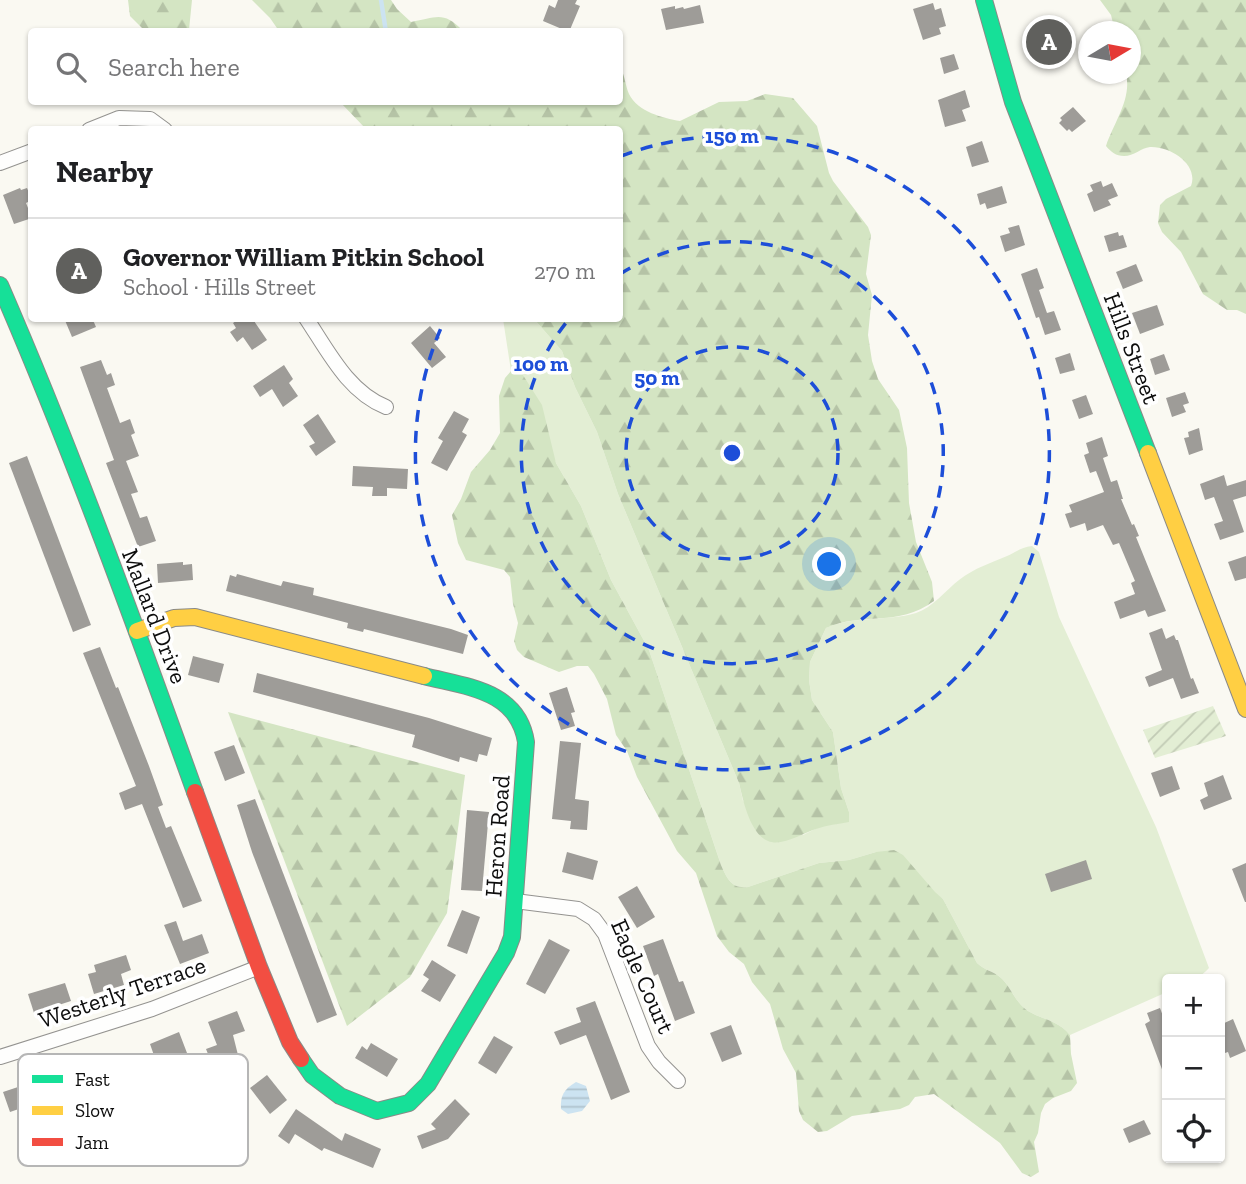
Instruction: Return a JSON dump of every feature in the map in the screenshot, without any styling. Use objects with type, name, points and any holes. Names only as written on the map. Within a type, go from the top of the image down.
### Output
[{"type":"street","name":"Hills Street","points":[[984,0],[1017,111],[1246,709]]},
{"type":"street","points":[[99,126],[119,118],[150,119],[160,126]]},
{"type":"street","points":[[0,163],[28,152]]},
{"type":"street","name":"Mallard Drive","points":[[0,285],[31,356],[137,631],[259,967]]},
{"type":"street","points":[[309,322],[351,383],[368,400],[386,407]]},
{"type":"street","name":"Heron Road","points":[[137,631],[174,618],[195,617],[488,693],[512,707],[524,723],[526,743],[512,937],[506,953],[428,1084],[409,1102],[393,1109],[377,1111],[340,1096],[312,1075],[290,1042],[259,967]]},
{"type":"street","name":"Eagle Court","points":[[515,901],[578,909],[594,919],[605,934],[648,1046],[678,1081]]},
{"type":"street","name":"Westerly Terrace","points":[[0,1057],[152,1009],[259,967]]},
{"type":"green space","points":[[128,0],[192,0],[189,28],[142,28],[130,16]]},
{"type":"green space","points":[[252,0],[391,0],[411,22],[439,17],[450,20],[460,28],[277,28]]},
{"type":"green space","points":[[1100,0],[1246,0],[1246,314],[1227,310],[1203,294],[1181,252],[1162,232],[1158,223],[1160,205],[1191,186],[1191,171],[1187,164],[1174,153],[1158,148],[1150,147],[1124,156],[1114,153],[1106,146],[1121,110],[1127,84],[1141,84],[1141,21],[1112,21]]},
{"type":"green space","points":[[623,73],[633,100],[645,110],[659,116],[680,121],[719,102],[747,101],[765,94],[793,98],[817,126],[829,173],[871,235],[866,274],[872,295],[868,335],[872,361],[878,379],[899,410],[907,448],[909,503],[916,542],[932,582],[934,601],[907,614],[854,620],[826,628],[810,662],[812,700],[833,732],[849,822],[820,828],[780,842],[768,841],[756,831],[745,807],[739,783],[618,494],[597,432],[575,387],[562,351],[537,322],[623,322],[623,126],[363,126],[343,105],[623,105]]},
{"type":"green space","points":[[503,322],[537,322],[562,351],[575,387],[597,432],[618,494],[739,783],[743,801],[803,835],[849,812],[841,788],[833,732],[812,700],[809,680],[810,662],[826,628],[848,621],[905,616],[922,611],[971,572],[1032,546],[1039,552],[1059,617],[1156,827],[1209,968],[1202,974],[1162,974],[1162,994],[1070,1035],[1060,1026],[1024,1008],[1000,977],[977,963],[943,899],[876,852],[849,860],[819,863],[748,887],[730,882],[721,865],[649,650],[611,580],[581,506],[556,463],[521,372],[511,371]]},
{"type":"green space","points":[[511,371],[521,372],[542,405],[556,463],[581,506],[611,580],[649,650],[721,865],[730,882],[748,887],[819,863],[849,860],[894,850],[903,855],[943,899],[977,963],[1000,977],[1024,1008],[1060,1026],[1070,1035],[1077,1083],[1071,1091],[1045,1104],[1041,1113],[1034,1142],[1039,1172],[1031,1177],[1022,1173],[1000,1143],[934,1094],[915,1097],[909,1105],[900,1109],[852,1116],[827,1131],[818,1132],[803,1120],[799,1111],[796,1073],[783,1049],[770,1004],[752,982],[744,964],[729,952],[717,936],[696,873],[677,851],[637,777],[627,751],[616,735],[607,699],[594,674],[588,666],[577,666],[559,672],[524,657],[517,650],[514,641],[518,623],[510,577],[504,570],[466,560],[458,543],[452,515],[471,472],[490,450],[500,433],[499,396],[505,378]]},
{"type":"green space","points":[[1213,706],[1226,736],[1155,758],[1143,730]]},
{"type":"green space","points":[[228,712],[465,775],[447,913],[410,977],[347,1026]]},
{"type":"water","points":[[576,1082],[586,1086],[590,1101],[582,1111],[568,1114],[561,1109],[561,1100],[566,1090]]},
{"type":"building","points":[[558,0],[577,0],[575,4],[580,6],[571,28],[560,28],[543,21],[549,5],[555,8]]},
{"type":"building","points":[[933,3],[935,10],[941,8],[946,26],[939,28],[941,34],[923,40],[913,9]]},
{"type":"building","points":[[700,5],[704,23],[666,30],[661,9],[675,6],[675,9],[684,9]]},
{"type":"building","points":[[954,54],[959,69],[944,74],[940,58]]},
{"type":"building","points":[[965,90],[970,107],[962,110],[966,121],[945,127],[938,100]]},
{"type":"building","points":[[1073,107],[1086,121],[1072,132],[1059,123],[1062,120],[1060,118]]},
{"type":"building","points":[[982,141],[989,162],[972,167],[966,147]]},
{"type":"building","points":[[1101,181],[1103,187],[1112,183],[1118,196],[1108,200],[1111,205],[1094,212],[1087,194],[1093,191],[1090,185]]},
{"type":"building","points":[[1002,186],[1007,203],[987,209],[985,203],[980,205],[977,194]]},
{"type":"building","points":[[27,188],[28,219],[14,224],[3,195]]},
{"type":"building","points":[[1019,225],[1025,245],[1005,252],[1000,236],[1010,233],[1008,228]]},
{"type":"building","points":[[1118,232],[1119,236],[1123,235],[1127,247],[1109,252],[1104,236]]},
{"type":"building","points":[[1136,264],[1143,281],[1123,289],[1116,272]]},
{"type":"building","points":[[1037,268],[1044,288],[1039,290],[1047,313],[1054,311],[1061,330],[1045,335],[1039,317],[1036,318],[1021,274]]},
{"type":"building","points":[[1157,305],[1164,325],[1140,334],[1132,313]]},
{"type":"building","points":[[66,322],[94,322],[96,327],[72,337]]},
{"type":"building","points":[[255,322],[267,340],[252,350],[243,337],[237,342],[230,332],[236,328],[233,323]]},
{"type":"building","points":[[430,326],[440,338],[434,343],[446,357],[432,368],[411,343]]},
{"type":"building","points":[[1070,353],[1075,370],[1060,374],[1055,358]]},
{"type":"building","points":[[1164,354],[1170,370],[1155,375],[1150,359]]},
{"type":"building","points":[[101,360],[107,375],[111,373],[115,385],[107,388],[120,423],[130,419],[135,433],[131,435],[139,456],[126,461],[138,492],[131,494],[140,518],[147,516],[156,541],[138,547],[106,463],[114,460],[80,367]]},
{"type":"building","points":[[284,365],[293,379],[289,383],[298,396],[283,407],[272,389],[260,397],[253,386]]},
{"type":"building","points":[[1185,392],[1189,403],[1183,405],[1186,412],[1172,417],[1166,398]]},
{"type":"building","points":[[1086,395],[1093,414],[1079,419],[1072,400]]},
{"type":"building","points":[[454,411],[469,419],[462,432],[467,435],[447,471],[431,463],[443,441],[438,438]]},
{"type":"building","points":[[318,414],[336,442],[316,456],[309,446],[315,443],[303,425]]},
{"type":"building","points":[[1199,428],[1203,450],[1189,455],[1184,438],[1189,437],[1188,432]]},
{"type":"building","points":[[1102,437],[1108,456],[1103,458],[1111,482],[1117,480],[1121,499],[1139,536],[1136,537],[1166,611],[1148,617],[1145,610],[1120,619],[1114,602],[1135,594],[1131,583],[1135,581],[1119,543],[1113,545],[1103,525],[1087,531],[1085,523],[1070,528],[1065,514],[1072,512],[1069,505],[1104,492],[1096,471],[1090,473],[1084,455],[1089,453],[1086,443]]},
{"type":"building","points":[[27,456],[91,625],[73,632],[9,463]]},
{"type":"building","points":[[353,466],[408,469],[407,489],[387,488],[387,496],[372,496],[373,487],[352,486]]},
{"type":"building","points":[[1224,475],[1227,486],[1246,480],[1246,496],[1233,500],[1244,532],[1220,540],[1214,524],[1223,521],[1214,497],[1205,500],[1200,484]]},
{"type":"building","points":[[1246,556],[1246,578],[1235,581],[1228,562]]},
{"type":"building","points":[[183,562],[183,565],[192,564],[193,580],[158,583],[157,564]]},
{"type":"building","points":[[237,574],[281,586],[283,581],[314,588],[313,595],[468,635],[463,654],[364,629],[363,632],[347,628],[348,623],[226,591],[230,575],[236,577]]},
{"type":"building","points":[[1162,628],[1166,639],[1174,635],[1178,640],[1191,679],[1193,678],[1199,693],[1181,699],[1173,678],[1149,687],[1145,677],[1162,670],[1149,633]]},
{"type":"building","points":[[100,647],[149,766],[163,805],[158,807],[166,828],[171,826],[202,901],[183,908],[142,804],[125,810],[119,793],[136,786],[83,653]]},
{"type":"building","points":[[193,656],[224,664],[219,683],[188,675]]},
{"type":"building","points":[[257,673],[429,718],[492,738],[487,756],[479,754],[477,762],[460,757],[459,762],[412,747],[415,735],[253,692]]},
{"type":"building","points":[[567,687],[575,712],[571,713],[575,726],[561,730],[549,693]]},
{"type":"building","points":[[560,741],[581,743],[575,799],[589,801],[587,830],[570,829],[571,821],[552,819]]},
{"type":"building","points":[[234,745],[245,773],[225,781],[214,752]]},
{"type":"building","points":[[1172,766],[1180,789],[1160,797],[1151,773]]},
{"type":"building","points":[[1223,775],[1232,799],[1204,810],[1200,800],[1208,796],[1204,783]]},
{"type":"building","points":[[255,799],[337,1015],[317,1023],[252,852],[237,805]]},
{"type":"building","points":[[467,810],[489,812],[482,891],[461,890]]},
{"type":"building","points":[[567,852],[598,861],[593,880],[562,872]]},
{"type":"building","points":[[1086,860],[1092,879],[1051,892],[1045,874]]},
{"type":"building","points":[[1246,863],[1246,902],[1245,902],[1232,869]]},
{"type":"building","points":[[637,886],[655,917],[637,928],[618,897]]},
{"type":"building","points":[[462,910],[480,917],[467,954],[447,946]]},
{"type":"building","points":[[176,921],[183,941],[202,934],[209,953],[180,964],[164,925]]},
{"type":"building","points":[[549,939],[570,950],[545,994],[526,984]]},
{"type":"building","points":[[663,939],[679,982],[683,981],[695,1013],[675,1021],[658,974],[654,976],[643,946]]},
{"type":"building","points":[[126,955],[131,970],[121,974],[124,985],[94,994],[88,974],[96,972],[94,965]]},
{"type":"building","points":[[432,960],[456,975],[440,1002],[421,991],[429,979],[423,975]]},
{"type":"building","points":[[65,983],[71,1001],[34,1013],[28,994]]},
{"type":"building","points":[[595,1001],[630,1092],[611,1100],[586,1035],[560,1045],[554,1032],[581,1022],[576,1008]]},
{"type":"building","points":[[1160,1008],[1162,1013],[1162,1069],[1145,1024],[1150,1021],[1147,1013]]},
{"type":"building","points":[[237,1011],[245,1031],[233,1035],[238,1054],[208,1054],[206,1049],[217,1045],[208,1022]]},
{"type":"building","points":[[1233,1019],[1246,1051],[1230,1058],[1228,1052],[1225,1053],[1225,1023]]},
{"type":"building","points":[[731,1025],[742,1054],[722,1062],[710,1033]]},
{"type":"building","points":[[179,1032],[187,1053],[154,1054],[150,1044]]},
{"type":"building","points":[[494,1036],[513,1047],[496,1074],[478,1063]]},
{"type":"building","points":[[371,1043],[398,1059],[387,1077],[355,1058],[362,1046],[367,1050]]},
{"type":"building","points":[[267,1075],[287,1100],[270,1114],[250,1088]]},
{"type":"building","points":[[18,1087],[18,1109],[10,1112],[3,1092]]},
{"type":"building","points":[[455,1099],[470,1114],[448,1139],[422,1149],[417,1136],[436,1129],[431,1124]]},
{"type":"building","points":[[296,1109],[342,1141],[345,1133],[381,1149],[373,1168],[324,1148],[322,1151],[295,1134],[289,1144],[278,1136]]},
{"type":"building","points":[[1144,1120],[1151,1134],[1129,1143],[1123,1129]]},
{"type":"waterway","points":[[381,0],[385,28]]},
{"type":"traffic: fast","points":[[984,0],[1013,102],[1148,453]]},
{"type":"traffic: fast","points":[[0,285],[77,474],[195,792]]},
{"type":"traffic: fast","points":[[301,1059],[312,1075],[340,1096],[377,1111],[409,1103],[428,1084],[506,953],[512,937],[526,742],[521,725],[513,711],[488,694],[424,676]]},
{"type":"traffic: slow","points":[[1148,453],[1246,709]]},
{"type":"traffic: slow","points":[[137,631],[174,618],[195,617],[424,676]]},
{"type":"traffic: jam","points":[[195,792],[259,967],[290,1042],[301,1059]]},
{"type":"place","name":"Governor William Pitkin School","points":[[1049,42]]}]
